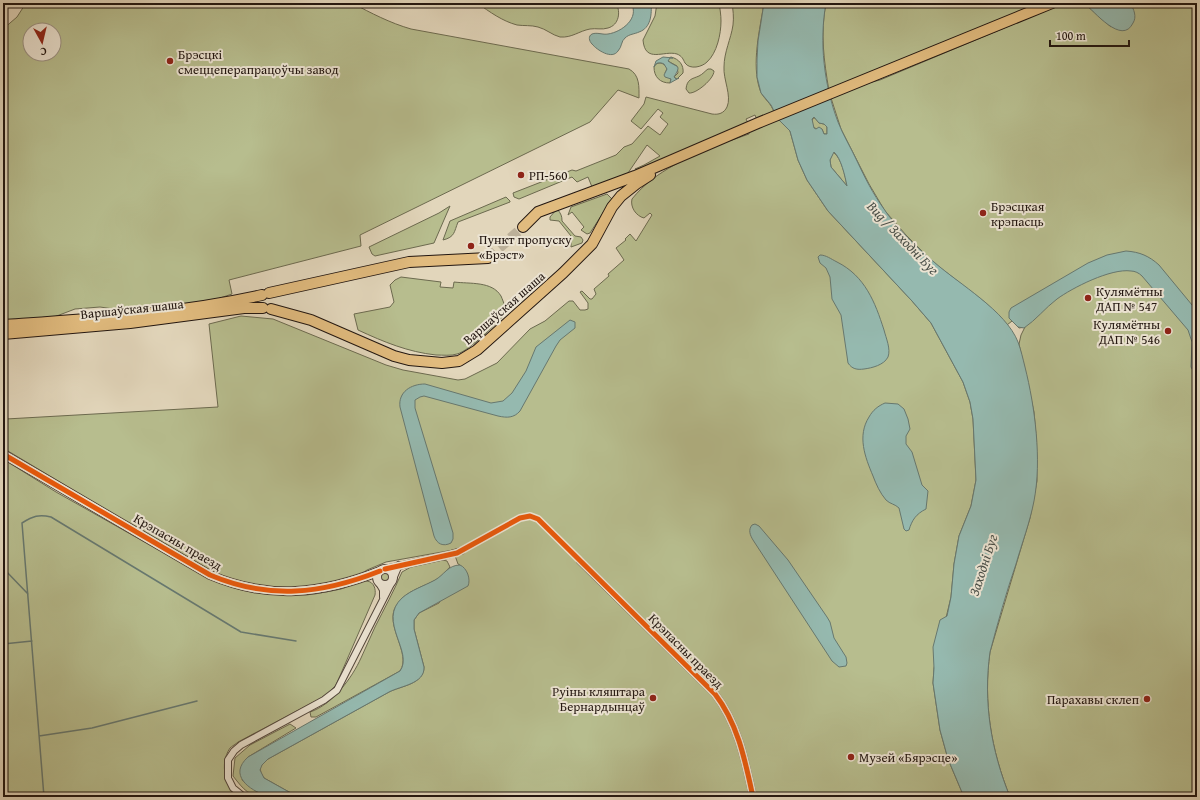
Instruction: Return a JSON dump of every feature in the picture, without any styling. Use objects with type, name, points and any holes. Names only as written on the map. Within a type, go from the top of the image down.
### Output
[{"type":"highway","name":"Варшаўская шаша","points":[[523,227],[538,212],[687,154],[758,123],[1052,3]]},
{"type":"highway","name":"Варшаўская шаша","points":[[3,334],[130,323],[244,308],[267,309],[311,320],[394,356],[409,360],[442,363],[459,361],[477,350],[563,273],[592,244],[612,207],[627,190],[687,154]]},
{"type":"highway","name":"Варшаўская шаша","points":[[3,325],[76,320],[224,303],[409,262],[488,258]]},
{"type":"street","name":"Крэпасны праезд","points":[[3,454],[210,575],[230,583],[250,588],[270,591],[300,591],[334,587],[399,565],[461,551]]},
{"type":"street","name":"Крэпасны праезд","points":[[580,561],[715,694],[724,705],[737,735],[753,797]]},
{"type":"street","points":[[244,797],[233,788],[228,778],[228,760],[230,756],[241,745],[324,700],[336,690],[382,602],[399,565]]},
{"type":"street","points":[[382,602],[383,590],[377,576],[383,570],[392,572],[393,580]]},
{"type":"street","points":[[362,578],[370,578],[387,585],[393,580]]},
{"type":"green space","points":[[26,3],[352,3],[388,21],[411,29],[629,69],[637,78],[639,98],[618,90],[590,122],[360,235],[361,246],[229,280],[232,294],[211,301],[127,311],[100,307],[75,309],[54,317],[3,320],[3,29],[17,17]]},
{"type":"green space","points":[[477,3],[616,3],[619,14],[615,24],[608,28],[590,29],[560,37],[538,27],[517,25],[506,21]]},
{"type":"green space","points":[[657,3],[719,3],[721,21],[719,37],[716,48],[707,62],[693,67],[687,65],[677,54],[651,54],[647,52],[643,40],[655,16]]},
{"type":"green space","points":[[732,3],[764,3],[757,46],[757,80],[763,96],[771,106],[774,113],[757,120],[755,115],[746,119],[748,123],[640,169],[635,169],[660,156],[647,145],[628,173],[592,187],[588,177],[577,182],[572,177],[519,199],[514,197],[513,193],[616,155],[624,147],[632,144],[648,126],[660,135],[668,124],[660,117],[663,113],[658,109],[641,129],[631,121],[644,104],[646,97],[712,114],[719,114],[723,112],[728,103],[724,61],[733,25]]},
{"type":"green space","points":[[826,3],[1040,3],[829,91],[824,58],[823,36]]},
{"type":"green space","points":[[1064,3],[1084,3],[1111,27],[1132,5],[1130,3],[1197,3],[1197,797],[1010,797],[993,744],[988,707],[988,671],[990,652],[1030,518],[1037,481],[1034,412],[1019,344],[1025,327],[1019,328],[1012,321],[1007,325],[987,304],[933,262],[885,211],[869,184],[841,129],[831,98],[872,81],[880,80]]},
{"type":"green space","points":[[671,57],[679,61],[683,67],[683,73],[677,79],[674,77],[678,73],[677,66],[668,61]]},
{"type":"green space","points":[[659,63],[666,66],[667,69],[665,73],[671,79],[670,83],[661,81],[656,76],[654,67]]},
{"type":"green space","points":[[708,69],[714,71],[708,82],[700,89],[689,93],[686,89],[689,81]]},
{"type":"green space","points":[[813,118],[827,127],[827,134],[824,134],[822,129],[813,127]]},
{"type":"green space","points":[[778,119],[790,131],[798,160],[807,180],[828,211],[931,323],[963,382],[970,402],[973,419],[976,480],[971,506],[959,536],[954,564],[951,597],[934,668],[933,683],[940,730],[948,759],[964,797],[298,797],[264,778],[260,767],[268,759],[389,692],[411,684],[420,677],[423,673],[424,667],[414,629],[414,620],[419,613],[439,603],[460,565],[458,564],[453,550],[386,562],[361,574],[333,584],[286,589],[236,582],[202,567],[3,448],[3,432],[6,419],[218,407],[209,324],[241,316],[273,319],[386,365],[403,370],[458,380],[465,379],[497,363],[530,329],[545,321],[569,301],[573,301],[580,310],[588,309],[588,303],[580,292],[582,291],[590,299],[592,299],[596,294],[594,289],[624,260],[616,248],[626,240],[625,239],[630,234],[636,241],[652,215],[650,213],[644,218],[641,217],[633,208],[632,199],[641,189],[663,172],[687,158],[725,141],[749,134],[749,132]]},
{"type":"green space","points":[[833,152],[839,158],[847,186],[831,167],[830,160]]},
{"type":"green space","points":[[607,194],[612,199],[590,233],[587,234],[581,230],[584,227],[572,212],[568,215],[571,207]]},
{"type":"green space","points":[[506,197],[510,202],[458,222],[452,236],[443,240],[450,221]]},
{"type":"green space","points":[[450,206],[434,243],[375,256],[372,254],[369,247],[439,213]]},
{"type":"green space","points":[[556,210],[558,210],[561,214],[562,221],[575,236],[581,237],[583,240],[582,243],[571,247],[571,236],[559,221],[550,220],[550,217]]},
{"type":"green space","points":[[401,277],[441,282],[440,287],[453,288],[454,282],[474,283],[492,288],[501,296],[505,310],[504,315],[475,343],[462,352],[452,355],[426,354],[406,349],[358,330],[354,314],[390,307],[394,302],[390,285]]},
{"type":"green space","points":[[3,459],[56,492],[203,575],[240,590],[275,595],[297,595],[341,589],[361,581],[367,581],[373,584],[375,588],[375,595],[336,685],[325,696],[238,742],[230,748],[225,761],[225,775],[231,788],[240,797],[3,797]]},
{"type":"green space","points":[[443,560],[447,561],[450,567],[439,578],[410,592],[396,606],[393,614],[393,622],[403,656],[403,664],[400,671],[316,717],[311,717],[310,712],[326,703],[347,682],[361,658],[402,572],[411,567]]},
{"type":"green space","points":[[385,570],[390,572],[392,577],[390,582],[385,584],[380,582],[378,577],[380,572]]},
{"type":"green space","points":[[290,724],[296,728],[248,757],[242,780],[268,797],[261,797],[251,794],[240,785],[233,776],[235,758],[250,745]]},
{"type":"water","points":[[631,3],[651,3],[651,16],[646,27],[643,30],[625,38],[615,54],[608,54],[597,49],[590,41],[590,36],[594,33],[613,33],[624,27],[631,19],[633,14]]},
{"type":"water","points":[[764,3],[826,3],[823,48],[829,93],[840,127],[873,192],[894,223],[907,237],[934,262],[993,309],[1012,331],[1019,345],[1032,399],[1037,451],[1036,485],[1030,517],[1005,597],[990,652],[988,671],[988,707],[993,744],[1010,797],[964,797],[948,759],[940,730],[933,683],[933,647],[940,620],[947,616],[959,536],[971,506],[976,480],[973,419],[970,402],[963,382],[931,323],[828,211],[807,180],[798,160],[790,131],[778,119],[771,105],[761,93],[757,77],[758,41]],"holes":[[[814,117],[819,123],[824,124],[827,127],[827,134],[824,134],[822,129],[819,127],[816,129],[814,128],[812,119]],[[834,152],[841,163],[847,186],[831,167],[830,160]]]},
{"type":"water","points":[[1084,3],[1130,3],[1133,8],[1135,18],[1128,29],[1122,31],[1115,29],[1108,25]]},
{"type":"water","points":[[663,57],[673,58],[670,58],[668,61],[678,68],[674,77],[676,79],[679,78],[670,83],[671,79],[665,77],[664,75],[667,69],[664,64],[658,63],[654,67],[656,61]]},
{"type":"water","points":[[1126,251],[1140,253],[1159,265],[1197,311],[1197,378],[1191,367],[1192,342],[1188,330],[1142,276],[1132,271],[1123,271],[1103,276],[1072,290],[1048,306],[1024,328],[1018,327],[1009,318],[1011,308],[1088,263],[1107,255]]},
{"type":"water","points":[[820,255],[828,257],[847,268],[862,282],[873,300],[889,347],[888,357],[878,366],[855,369],[848,363],[841,315],[832,299],[830,277],[826,268],[820,263],[818,257]]},
{"type":"water","points":[[570,320],[575,322],[575,328],[560,340],[520,411],[515,415],[507,417],[498,416],[424,396],[415,400],[415,408],[453,533],[451,543],[445,545],[441,544],[434,536],[400,407],[403,393],[410,387],[425,384],[491,403],[503,401],[512,393],[526,371],[536,347]]},
{"type":"water","points":[[885,403],[898,404],[904,409],[910,429],[906,436],[906,444],[912,452],[922,485],[928,491],[926,509],[917,515],[909,530],[906,531],[904,529],[899,508],[886,500],[878,488],[865,454],[863,432],[865,424],[874,410]]},
{"type":"water","points":[[755,524],[759,526],[788,560],[827,617],[830,622],[834,638],[846,657],[846,666],[839,667],[832,661],[753,540],[750,531],[752,525]]},
{"type":"water","points":[[460,565],[468,574],[468,586],[419,613],[414,620],[414,629],[424,667],[423,673],[420,677],[411,684],[389,692],[268,759],[262,765],[260,770],[264,778],[298,797],[270,797],[248,786],[240,776],[240,770],[242,764],[248,757],[400,671],[403,663],[403,655],[394,626],[393,616],[395,607],[402,598],[409,593],[435,580],[449,568]]},
{"type":"waterway","points":[[44,797],[22,523],[36,516],[51,517],[241,632],[296,641]]},
{"type":"waterway","points":[[3,568],[28,594]]},
{"type":"waterway","points":[[3,644],[32,641]]},
{"type":"waterway","points":[[39,736],[92,728],[197,701]]},
{"type":"tunnel","points":[[488,258],[523,227]]},
{"type":"tunnel","points":[[461,551],[520,518],[530,516],[538,519],[580,561]]},
{"type":"cycle path","points":[[3,454],[210,575],[232,583],[274,591],[295,591],[337,585],[380,571]]},
{"type":"cycle path","points":[[385,569],[457,553],[520,518],[530,516],[538,519],[715,694],[730,718],[740,743],[753,797]]},
{"type":"place","name":"Брэсцкі смеццеперапрацоўчы завод","points":[[170,61]]},
{"type":"place","name":"РП-560","points":[[521,175]]},
{"type":"place","name":"Брэсцкая крэпасць","points":[[983,213]]},
{"type":"place","name":"Пункт пропуску «Брэст»","points":[[471,246]]},
{"type":"place","name":"Кулямётны ДАП № 547","points":[[1088,298]]},
{"type":"place","name":"Кулямётны ДАП № 546","points":[[1168,331]]},
{"type":"place","name":"Руіны кляштара Бернардынцаў","points":[[653,698]]},
{"type":"place","name":"Парахавы склеп","points":[[1147,699]]},
{"type":"place","name":"Музей «Бярэсце»","points":[[851,757]]},
{"type":"water label","name":"Bug / Заходні Буг","points":[[903,238]]},
{"type":"water label","name":"Заходні Буг","points":[[983,565]]}]
